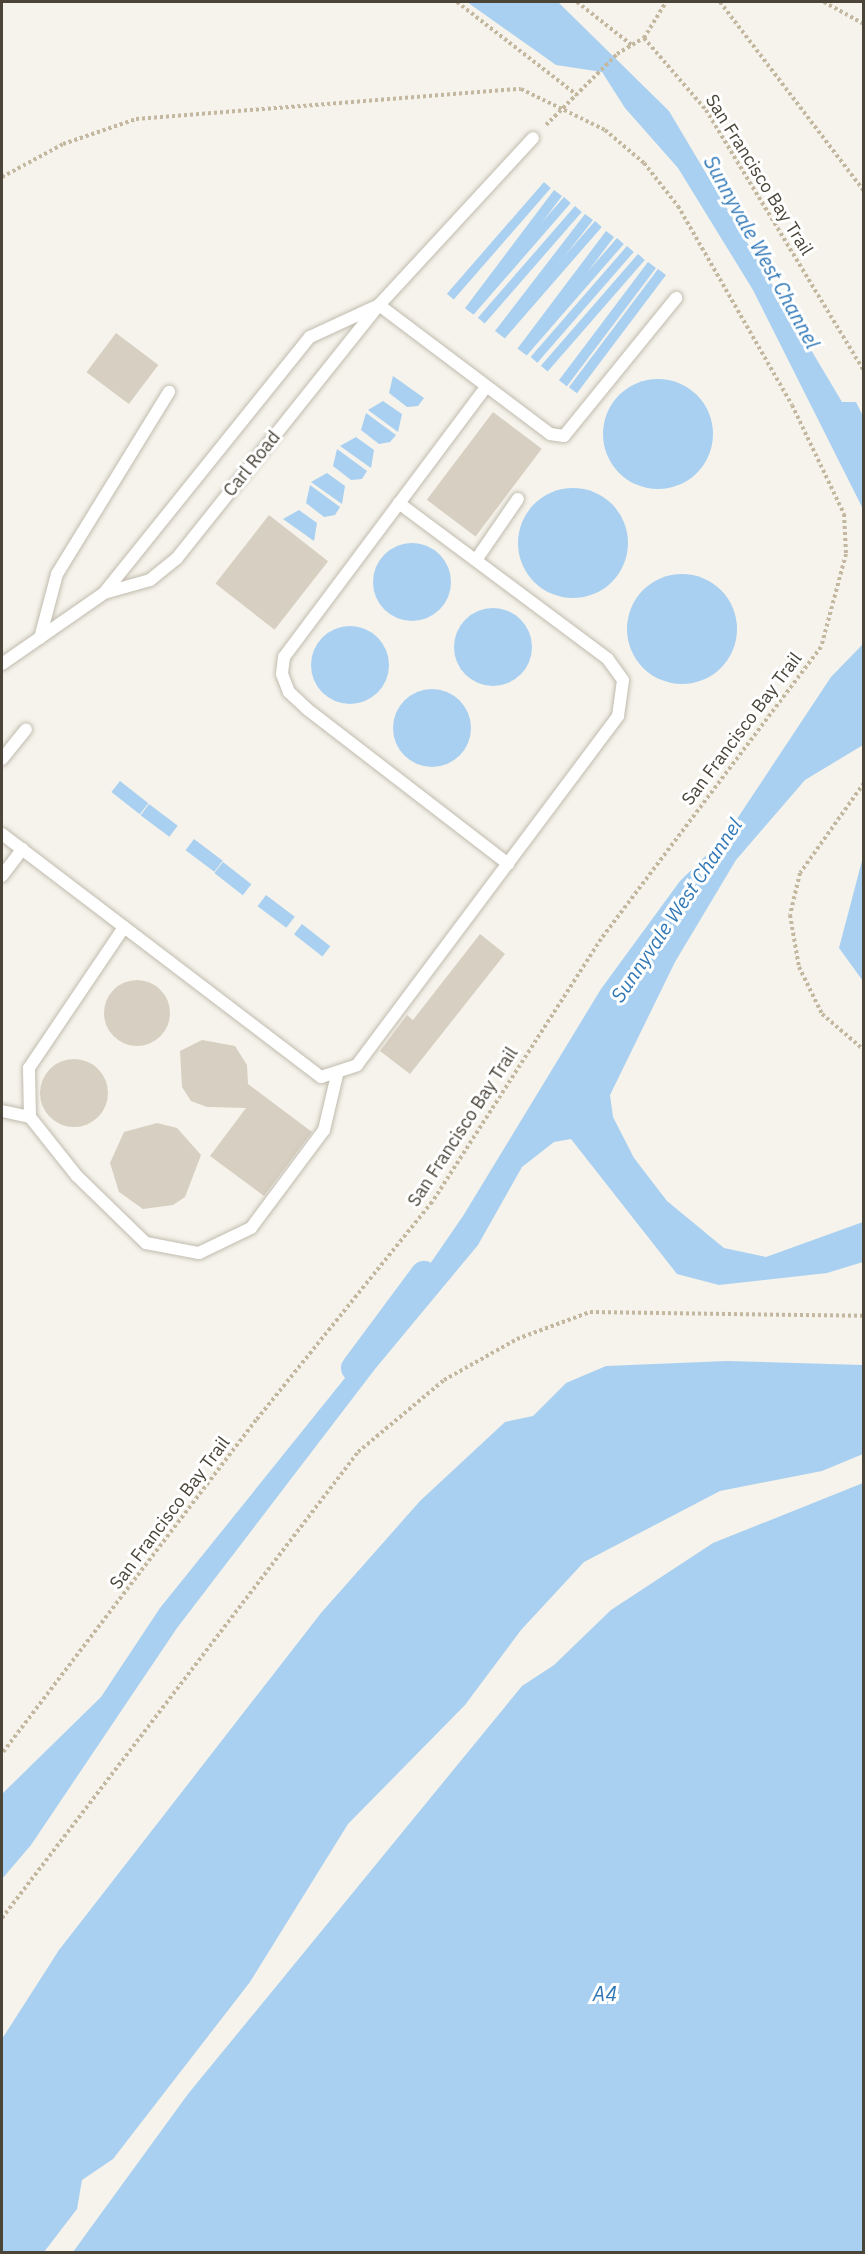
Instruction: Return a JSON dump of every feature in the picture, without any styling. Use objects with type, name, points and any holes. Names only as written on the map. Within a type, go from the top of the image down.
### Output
[{"type":"lane","name":"Carl Road","points":[[104,593],[150,580],[177,558],[379,305],[533,138]]},
{"type":"lane","points":[[379,305],[550,434],[564,435],[676,298]]},
{"type":"lane","name":"Carl Road","points":[[2,664],[104,593],[310,337],[379,305]]},
{"type":"lane","points":[[486,387],[284,657],[282,674],[289,692],[308,709],[507,864]]},
{"type":"lane","points":[[40,638],[57,574],[168,392]]},
{"type":"lane","points":[[476,560],[518,499]]},
{"type":"lane","points":[[2,834],[321,1077],[337,1075],[357,1065],[618,716],[622,680],[608,659],[399,503]]},
{"type":"lane","points":[[2,759],[26,729]]},
{"type":"lane","points":[[2,876],[22,849]]},
{"type":"lane","points":[[124,927],[29,1068],[30,1117],[77,1176],[146,1243],[199,1252],[251,1228],[324,1130],[337,1075]]},
{"type":"lane","points":[[2,1111],[30,1117]]},
{"type":"path","points":[[457,2],[577,95]]},
{"type":"path","points":[[577,2],[634,47]]},
{"type":"path","points":[[560,110],[601,75],[617,54],[634,47],[644,38],[666,2]]},
{"type":"path","points":[[720,2],[864,191]]},
{"type":"path","points":[[824,2],[864,24]]},
{"type":"path","name":"San Francisco Bay Trail","points":[[644,38],[706,110],[864,371]]},
{"type":"path","name":"San Francisco Bay Trail","points":[[2,177],[63,144],[136,119],[373,104],[510,87],[605,130],[644,163],[678,206],[734,302],[844,514],[839,596],[821,647],[602,939],[432,1202],[256,1420],[2,1754]]},
{"type":"path","points":[[864,783],[800,873],[790,915],[799,967],[822,1014],[864,1050]]},
{"type":"path","points":[[2,1918],[358,1452],[444,1380],[516,1339],[590,1312],[864,1316]]},
{"type":"water","points":[[467,2],[558,2],[669,111],[842,402],[856,402],[863,416],[863,509],[753,290],[678,168],[625,108],[602,72],[556,65]]},
{"type":"water","points":[[544,182],[551,188],[454,300],[447,294]]},
{"type":"water","points":[[554,190],[562,196],[473,314],[465,308]]},
{"type":"water","points":[[564,197],[571,203],[474,315],[467,309]]},
{"type":"water","points":[[575,206],[582,212],[485,324],[478,318]]},
{"type":"water","points":[[585,214],[593,220],[502,336],[495,331]]},
{"type":"water","points":[[595,221],[602,227],[505,339],[498,333]]},
{"type":"water","points":[[606,231],[614,237],[526,354],[518,348]]},
{"type":"water","points":[[617,238],[624,244],[527,356],[520,350]]},
{"type":"water","points":[[627,246],[634,252],[537,363],[531,357]]},
{"type":"water","points":[[638,254],[645,260],[548,372],[541,366]]},
{"type":"water","points":[[648,262],[656,268],[567,386],[559,380]]},
{"type":"water","points":[[658,269],[666,275],[577,393],[569,387]]},
{"type":"water","points":[[393,376],[424,398],[418,406],[407,407],[389,393]]},
{"type":"water","points":[[658,379],[679,383],[697,395],[709,413],[713,434],[709,455],[697,473],[679,485],[658,489],[637,485],[619,473],[607,455],[603,434],[607,413],[619,395],[637,383]]},
{"type":"water","points":[[383,401],[402,414],[398,432],[368,410]]},
{"type":"water","points":[[366,413],[396,435],[390,442],[379,444],[361,430]]},
{"type":"water","points":[[356,437],[374,450],[371,468],[340,446]]},
{"type":"water","points":[[337,449],[367,471],[362,479],[351,480],[333,466]]},
{"type":"water","points":[[327,473],[345,486],[342,504],[311,482]]},
{"type":"water","points":[[310,485],[340,507],[335,515],[324,517],[306,503]]},
{"type":"water","points":[[573,488],[594,492],[612,504],[624,522],[628,543],[624,564],[612,582],[594,594],[573,598],[552,594],[534,582],[522,564],[518,543],[522,522],[534,504],[552,492]]},
{"type":"water","points":[[299,510],[317,523],[314,541],[283,519]]},
{"type":"water","points":[[412,543],[427,546],[439,555],[448,567],[451,582],[448,597],[439,609],[427,618],[412,621],[397,618],[385,609],[376,597],[373,582],[376,567],[385,555],[397,546]]},
{"type":"water","points":[[682,574],[703,578],[721,590],[733,608],[737,629],[733,650],[721,668],[703,680],[682,684],[661,680],[643,668],[631,650],[627,629],[631,608],[643,590],[661,578]]},
{"type":"water","points":[[493,608],[508,611],[520,620],[529,632],[532,647],[529,662],[520,674],[508,683],[493,686],[478,683],[466,674],[457,662],[454,647],[457,632],[466,620],[478,611]]},
{"type":"water","points":[[350,626],[365,629],[377,638],[386,650],[389,665],[386,680],[377,692],[365,701],[350,704],[335,701],[323,692],[314,680],[311,665],[314,650],[323,638],[335,629]]},
{"type":"water","name":"Sunnyvale West Channel","points":[[863,644],[863,745],[805,780],[736,860],[675,962],[610,1095],[613,1117],[634,1158],[667,1201],[724,1248],[766,1257],[863,1222],[863,1262],[827,1273],[719,1285],[677,1274],[571,1139],[554,1142],[522,1167],[478,1245],[375,1369],[177,1628],[31,1845],[2,1879],[2,1794],[101,1697],[160,1608],[390,1322],[463,1216],[601,989],[680,881],[725,837],[831,677]]},
{"type":"water","points":[[432,689],[447,692],[459,701],[468,713],[471,728],[468,743],[459,755],[447,764],[432,767],[417,764],[405,755],[396,743],[393,728],[396,713],[405,701],[417,692]]},
{"type":"water","points":[[120,781],[148,803],[140,814],[111,792]]},
{"type":"water","points":[[149,804],[178,826],[169,837],[141,815]]},
{"type":"water","points":[[194,839],[223,861],[214,872],[186,850]]},
{"type":"water","points":[[863,857],[863,981],[839,948]]},
{"type":"water","points":[[223,862],[251,884],[243,895],[214,873]]},
{"type":"water","points":[[266,895],[295,917],[286,928],[258,906]]},
{"type":"water","points":[[302,924],[330,946],[322,956],[294,934]]},
{"type":"water","points":[[727,1361],[863,1365],[863,1454],[822,1471],[720,1491],[584,1562],[521,1630],[465,1705],[348,1824],[250,1982],[113,2159],[82,2180],[77,2209],[44,2252],[2,2252],[2,2039],[59,1950],[321,1613],[420,1501],[505,1422],[533,1416],[566,1383],[606,1366]]},
{"type":"water","name":"A4","points":[[863,1483],[863,2252],[73,2252],[188,2094],[522,1686],[554,1665],[611,1610],[713,1543]]},
{"type":"building","points":[[116,333],[158,365],[129,404],[87,372]]},
{"type":"building","points":[[493,412],[542,449],[476,537],[427,500]]},
{"type":"building","points":[[269,515],[328,561],[275,630],[215,584]]},
{"type":"building","points":[[480,934],[505,954],[410,1074],[380,1051],[407,1015],[413,1020]]},
{"type":"building","points":[[143,980],[161,989],[168,1000],[170,1013],[168,1026],[161,1037],[150,1044],[131,1046],[113,1037],[106,1026],[104,1007],[113,989],[124,982]]},
{"type":"building","points":[[202,1040],[235,1046],[247,1065],[248,1084],[312,1132],[264,1196],[210,1156],[246,1108],[207,1107],[191,1101],[182,1087],[180,1051]]},
{"type":"building","points":[[74,1059],[87,1062],[98,1069],[105,1080],[108,1093],[105,1106],[98,1117],[87,1124],[74,1127],[61,1124],[50,1117],[43,1106],[40,1093],[43,1080],[50,1069],[61,1062]]},
{"type":"building","points":[[157,1123],[177,1128],[201,1155],[185,1197],[173,1205],[143,1209],[119,1192],[110,1163],[124,1132]]},
{"type":"waterway","points":[[355,1368],[424,1275]]}]
